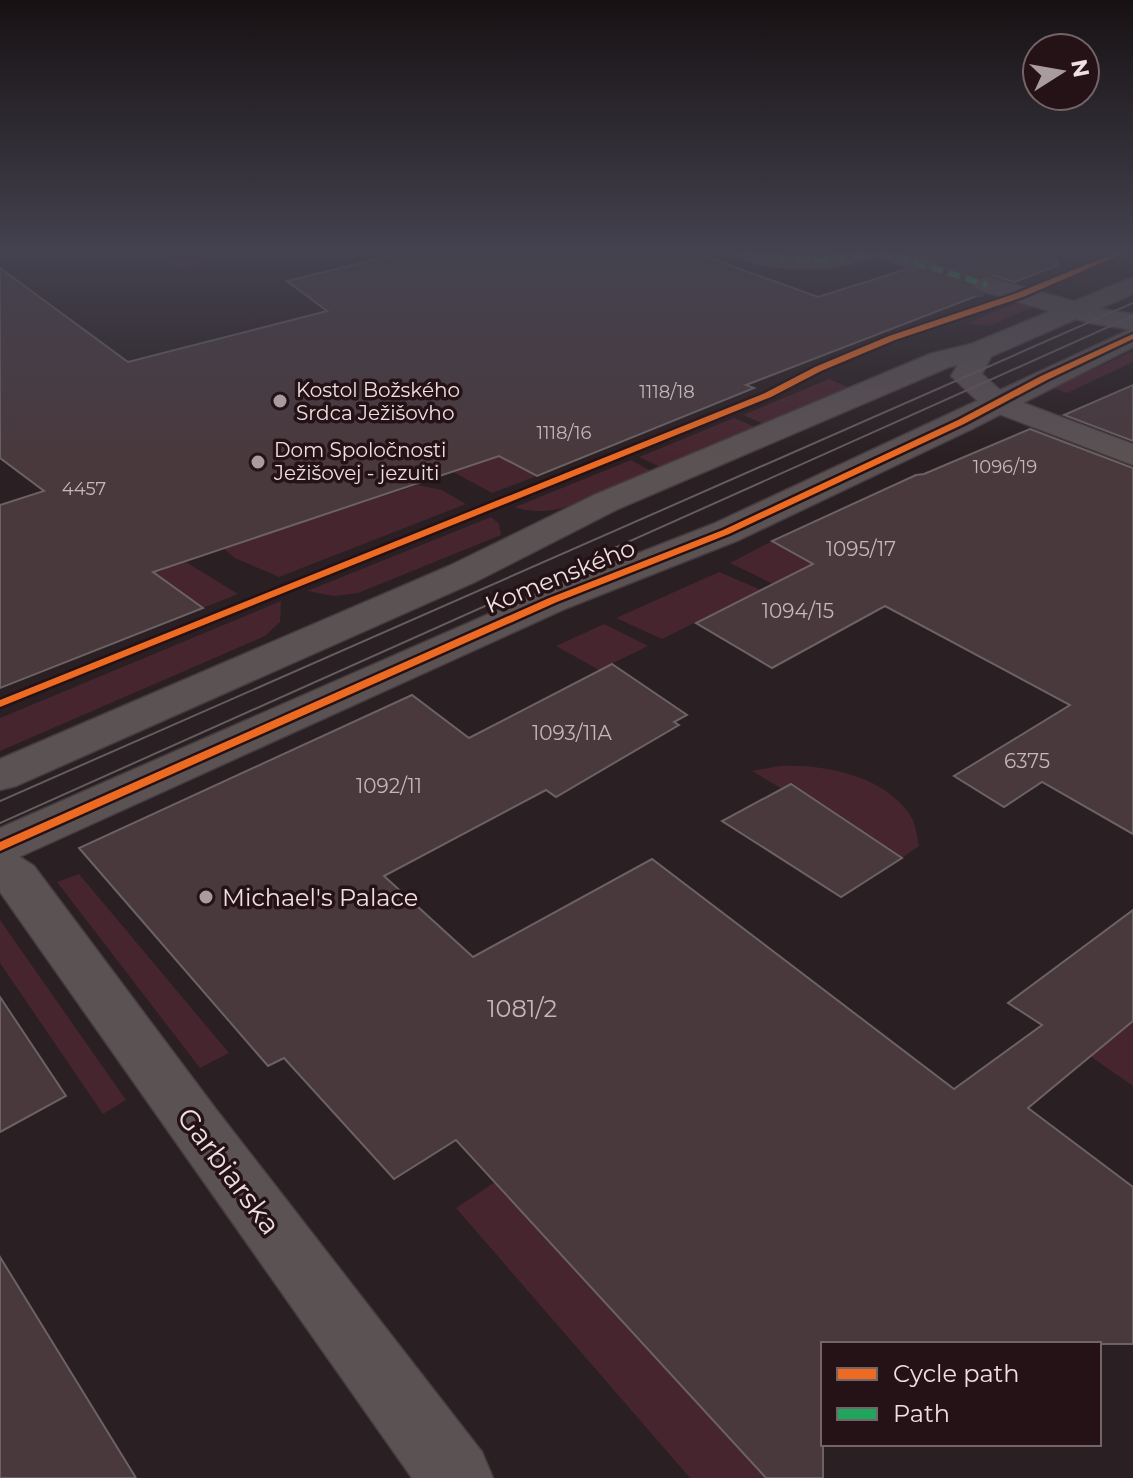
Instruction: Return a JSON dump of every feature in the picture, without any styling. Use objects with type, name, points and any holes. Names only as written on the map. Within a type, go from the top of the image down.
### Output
[{"type":"street","name":"Komenského","points":[[0,776],[462,574],[606,502],[940,360],[980,351],[1051,320]]},
{"type":"street","name":"Komenského","points":[[0,847],[553,600],[726,532],[961,422],[1133,336]]},
{"type":"street","points":[[980,351],[966,376],[997,403],[1133,455]]},
{"type":"street","name":"Garbiarska","points":[[0,866],[16,878],[194,1125],[456,1478]]},
{"type":"shaded area","points":[[975,320],[1003,320],[991,325],[965,324]]},
{"type":"shaded area","points":[[1133,351],[1133,362],[1067,393],[1053,388]]},
{"type":"shaded area","points":[[829,379],[850,388],[764,424],[743,415]]},
{"type":"shaded area","points":[[734,418],[755,427],[660,467],[639,457]]},
{"type":"shaded area","points":[[392,439],[468,440],[537,476],[492,493]]},
{"type":"shaded area","points":[[631,460],[651,471],[567,507],[532,511],[515,507]]},
{"type":"shaded area","points":[[418,485],[442,490],[466,504],[279,577],[235,558],[223,548]]},
{"type":"shaded area","points":[[491,517],[499,524],[501,535],[358,593],[334,596],[307,591]]},
{"type":"shaded area","points":[[145,537],[238,594],[203,608],[135,559]]},
{"type":"shaded area","points":[[772,541],[813,564],[773,584],[730,563]]},
{"type":"shaded area","points":[[719,572],[761,590],[662,639],[616,618]]},
{"type":"shaded area","points":[[281,601],[280,622],[265,636],[0,751],[0,718]]},
{"type":"shaded area","points":[[604,624],[648,646],[599,670],[556,646]]},
{"type":"shaded area","points":[[779,766],[833,770],[869,781],[885,790],[910,815],[919,846],[902,858],[791,784],[782,789],[752,771]]},
{"type":"shaded area","points":[[79,874],[229,1053],[200,1068],[57,882]]},
{"type":"shaded area","points":[[0,920],[126,1100],[103,1114],[0,963]]},
{"type":"shaded area","points":[[1133,1021],[1133,1086],[1090,1056]]},
{"type":"shaded area","points":[[495,1182],[767,1478],[690,1478],[456,1208]]},
{"type":"building","points":[[0,320],[71,320],[128,362],[292,320],[915,320],[746,385],[754,388],[537,476],[499,456],[153,572],[203,608],[0,688],[0,505],[44,491],[0,458]]},
{"type":"building","points":[[1133,385],[1133,441],[1064,415]]},
{"type":"building","points":[[1030,429],[1133,468],[1133,834],[1042,782],[1004,807],[954,776],[1070,705],[885,606],[772,668],[696,623],[813,564],[772,541],[916,475]]},
{"type":"building","points":[[612,664],[687,715],[674,722],[679,725],[556,797],[546,790],[384,876],[473,957],[652,859],[954,1089],[1042,1025],[1008,1003],[1133,910],[1133,1021],[1028,1108],[1133,1187],[1133,1344],[821,1342],[823,1478],[766,1478],[456,1140],[394,1179],[284,1058],[268,1066],[79,848],[412,695],[469,738]]},
{"type":"building","points":[[791,784],[902,858],[841,897],[722,821]]},
{"type":"building","points":[[0,997],[66,1096],[0,1132]]},
{"type":"building","points":[[0,1257],[136,1478],[0,1478]]},
{"type":"tram line","points":[[0,801],[1094,320]]},
{"type":"tram line","points":[[0,823],[1124,320]]},
{"type":"cycle path","points":[[0,704],[768,395],[818,369],[892,338],[946,320]]},
{"type":"cycle path","points":[[0,847],[553,600],[726,532],[961,422],[1133,336]]},
{"type":"place","name":"Kostol Božského Srdca Ježišovho","points":[[280,401]]},
{"type":"place","name":"Dom Spoločnosti Ježišovej - jezuiti","points":[[258,462]]},
{"type":"place","name":"Michael's Palace","points":[[206,897]]}]
